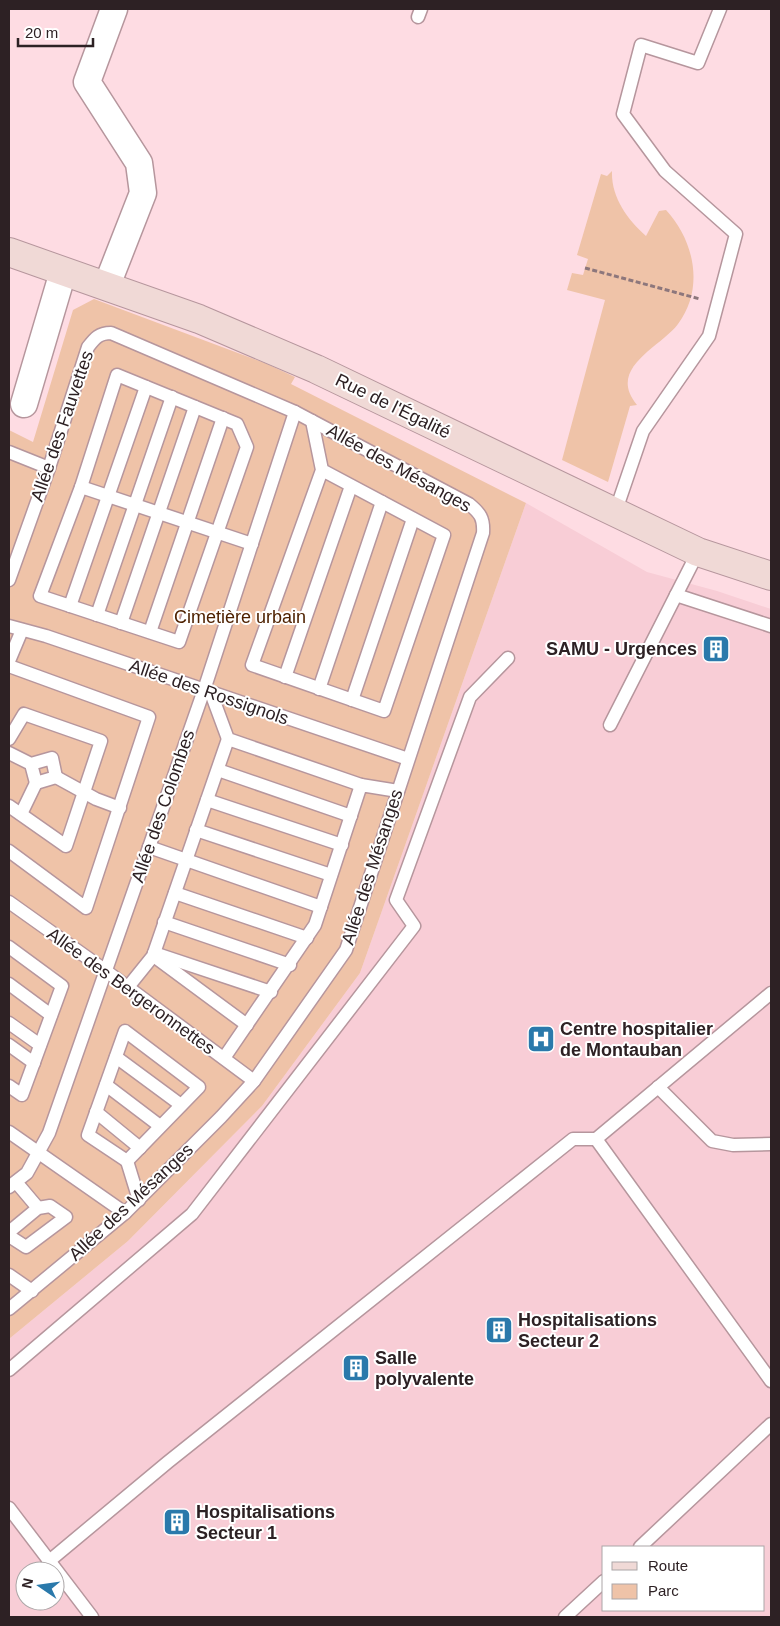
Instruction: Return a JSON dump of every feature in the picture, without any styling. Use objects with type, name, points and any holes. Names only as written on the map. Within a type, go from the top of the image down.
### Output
[{"type":"street","points":[[107,285],[143,192],[139,163],[87,82],[114,9]]},
{"type":"street","name":"Rue de l'Égalité","points":[[9,252],[199,319],[316,369],[698,552],[771,576]]},
{"type":"street","points":[[24,404],[63,272]]},
{"type":"lane","points":[[615,513],[643,431],[709,336],[736,234],[665,171],[622,114],[641,45],[698,63],[720,9]]},
{"type":"lane","name":"Allée des Fauvettes","points":[[9,580],[49,468],[88,347],[98,335],[104,333],[120,337],[295,412]]},
{"type":"lane","points":[[117,375],[146,386],[237,424],[247,447],[179,642],[40,596],[81,487],[117,375]]},
{"type":"lane","points":[[70,606],[146,386]]},
{"type":"lane","points":[[97,615],[172,397]]},
{"type":"lane","points":[[122,623],[195,407]]},
{"type":"lane","name":"Allée des Mésanges","points":[[9,1309],[125,1213],[221,1117],[254,1081],[346,950],[483,533],[482,515],[469,504],[295,412]]},
{"type":"lane","name":"Allée des Colombes","points":[[12,1184],[27,1173],[49,1133],[207,692],[295,412]]},
{"type":"lane","points":[[150,632],[223,418]]},
{"type":"lane","points":[[312,421],[322,470],[252,665],[384,711],[444,535],[322,470]]},
{"type":"lane","points":[[9,452],[49,468]]},
{"type":"lane","points":[[285,677],[351,486]]},
{"type":"lane","points":[[81,487],[252,544]]},
{"type":"lane","points":[[319,689],[382,502]]},
{"type":"lane","points":[[352,700],[414,519]]},
{"type":"lane","points":[[610,725],[698,552]]},
{"type":"lane","points":[[676,595],[771,626]]},
{"type":"lane","name":"Allée des Rossignols","points":[[9,626],[408,759]]},
{"type":"lane","points":[[9,661],[22,630]]},
{"type":"lane","points":[[9,1370],[192,1214],[414,926],[396,900],[470,697],[508,658]]},
{"type":"lane","points":[[9,666],[149,717],[86,908],[9,851]]},
{"type":"lane","points":[[128,987],[153,955],[228,739],[207,692]]},
{"type":"lane","points":[[9,739],[24,714],[101,741],[66,846],[9,806]]},
{"type":"lane","points":[[228,739],[361,785],[398,791]]},
{"type":"lane","points":[[9,753],[31,764],[52,758],[56,778]]},
{"type":"lane","points":[[21,814],[36,783],[31,764]]},
{"type":"lane","points":[[218,770],[351,816]]},
{"type":"lane","points":[[36,783],[56,778],[84,791],[96,800],[120,808]]},
{"type":"lane","points":[[224,1058],[290,965],[315,925],[361,785]]},
{"type":"lane","points":[[207,800],[342,846]]},
{"type":"lane","points":[[196,830],[331,875]]},
{"type":"lane","points":[[150,847],[321,907]]},
{"type":"lane","points":[[175,893],[306,938]]},
{"type":"lane","name":"Allée des Bergeronnettes","points":[[9,902],[128,987],[254,1081]]},
{"type":"lane","points":[[164,922],[290,965]]},
{"type":"lane","points":[[9,947],[62,986],[22,1095],[9,1086]]},
{"type":"lane","points":[[153,955],[271,992]]},
{"type":"lane","points":[[153,955],[247,1026]]},
{"type":"lane","points":[[9,984],[51,1015]]},
{"type":"lane","points":[[49,1561],[168,1462],[573,1139],[596,1139],[771,993]]},
{"type":"lane","points":[[9,1023],[40,1045]]},
{"type":"lane","points":[[127,1161],[198,1087],[125,1031],[88,1135],[127,1161],[139,1200]]},
{"type":"lane","points":[[9,1045],[34,1063]]},
{"type":"lane","points":[[116,1057],[181,1105]]},
{"type":"lane","points":[[106,1085],[160,1126]]},
{"type":"lane","points":[[658,1087],[712,1140],[733,1145],[771,1144]]},
{"type":"lane","points":[[96,1112],[140,1148]]},
{"type":"lane","points":[[9,1132],[125,1213]]},
{"type":"lane","points":[[596,1139],[771,1381]]},
{"type":"lane","points":[[12,1184],[38,1208]]},
{"type":"lane","points":[[9,1232],[38,1208],[50,1206],[66,1217],[26,1247],[9,1236]]},
{"type":"lane","points":[[9,1275],[32,1291]]},
{"type":"lane","points":[[641,1546],[771,1424]]},
{"type":"lane","points":[[9,1508],[47,1561]]},
{"type":"lane","points":[[65,1583],[92,1617]]},
{"type":"lane","points":[[565,1617],[602,1583]]},
{"type":"path","points":[[585,268],[718,304]]},
{"type":"shaded area","name":"Centre hospitalier de Montauban","points":[[526,503],[647,572],[717,591],[771,609],[771,1617],[9,1617],[9,1339],[128,1241],[262,1106],[360,973]]},
{"type":"green space","points":[[612,171],[612,181],[617,199],[627,215],[646,236],[659,211],[666,210],[676,222],[689,250],[693,265],[693,280],[686,310],[678,324],[649,350],[632,369],[628,380],[629,392],[637,405],[630,406],[608,482],[562,460],[605,300],[567,290],[572,273],[583,275],[588,259],[577,255],[601,174],[607,176]]},
{"type":"green space","name":"Cimetière urbain","points":[[94,299],[265,363],[295,377],[291,384],[526,503],[360,973],[262,1106],[128,1241],[9,1339],[9,430],[33,442],[73,310]]},
{"type":"place","name":"SAMU - Urgences","points":[[716,649]]},
{"type":"place","name":"Centre hospitalier de Montauban","points":[[541,1039]]},
{"type":"place","name":"Hospitalisations Secteur 2","points":[[499,1330]]},
{"type":"place","name":"Salle polyvalente","points":[[356,1368]]},
{"type":"place","name":"Hospitalisations Secteur 1","points":[[177,1522]]}]
